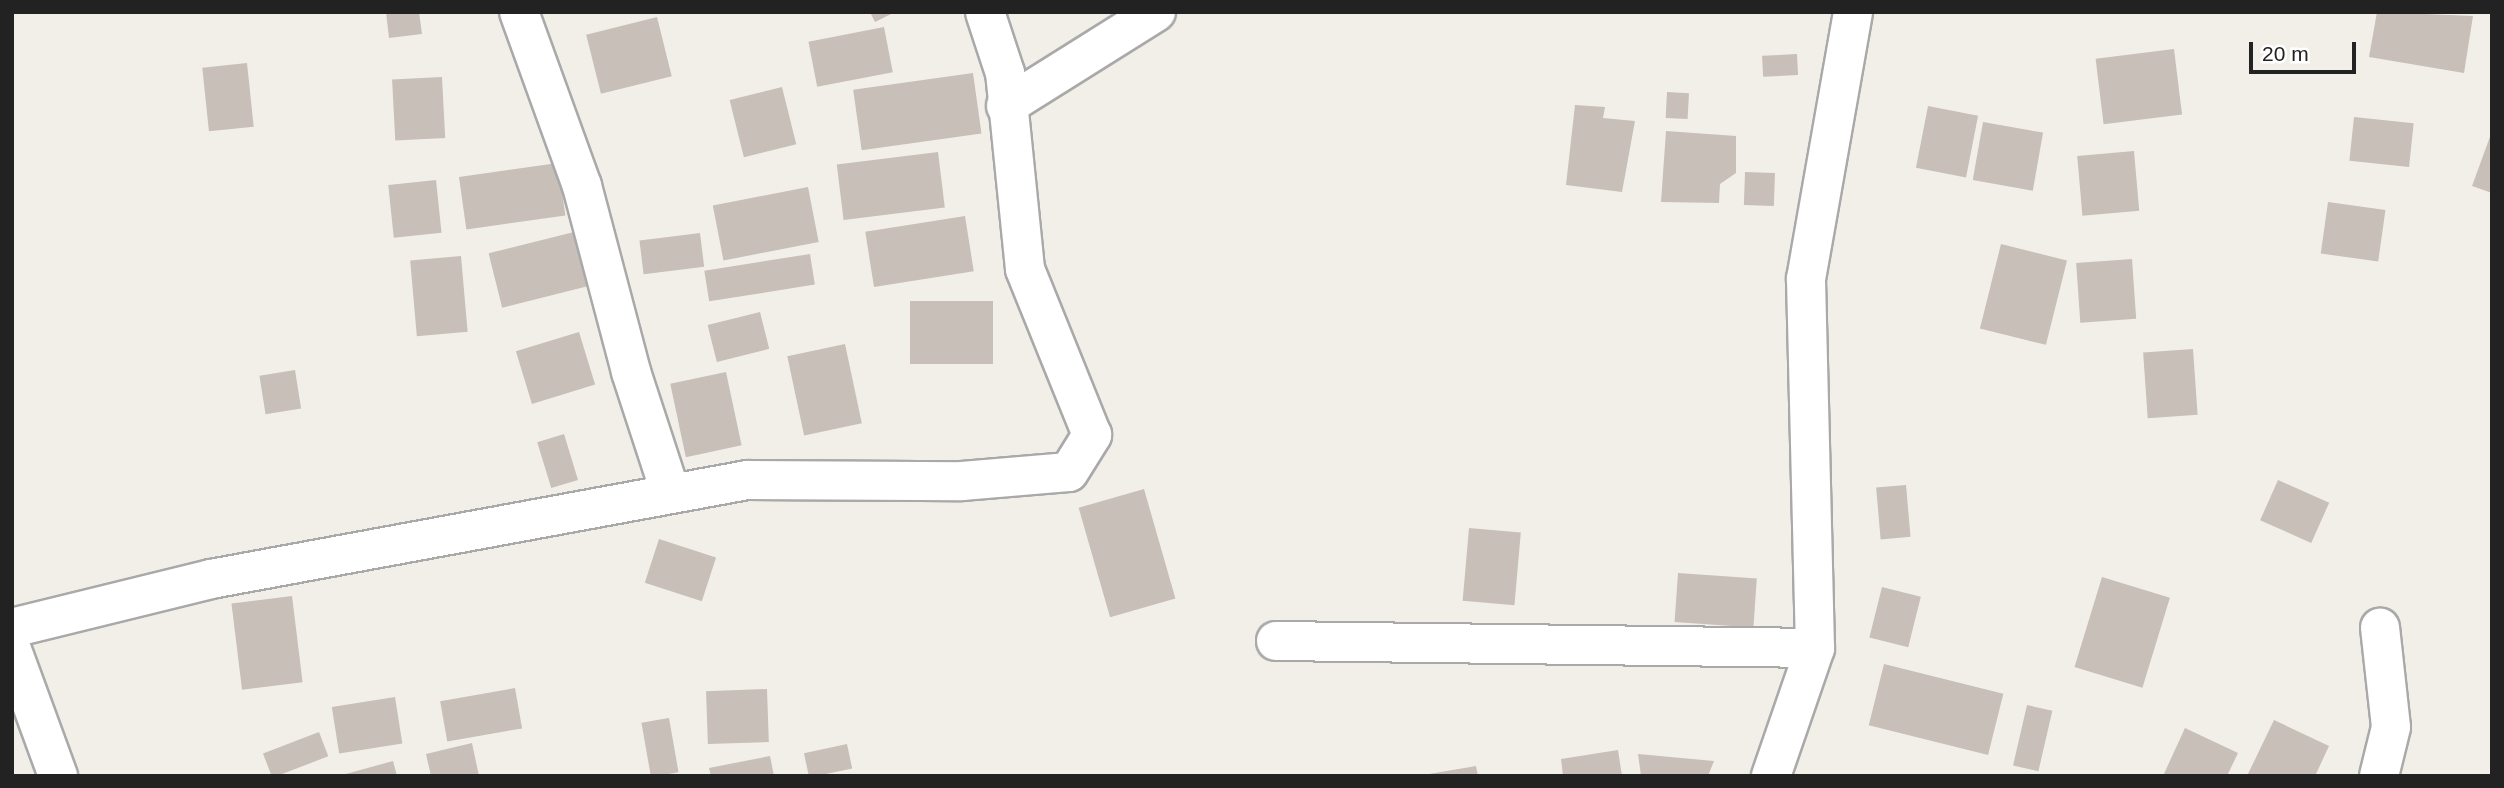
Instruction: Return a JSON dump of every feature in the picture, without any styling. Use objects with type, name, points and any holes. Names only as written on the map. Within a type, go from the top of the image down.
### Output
[{"type":"street","points":[[520,12],[582,186],[631,372],[670,491]]},
{"type":"street","points":[[12,628],[211,579],[670,491],[747,480],[962,481],[1069,472],[1091,435],[1025,269],[1006,106],[1005,73],[985,12]]},
{"type":"street","points":[[1006,106],[1156,12]]},
{"type":"street","points":[[1771,776],[1815,648],[1806,279],[1853,12]]},
{"type":"street","points":[[2379,776],[2391,727],[2380,628]]},
{"type":"street","points":[[1276,641],[1815,648]]},
{"type":"street","points":[[12,650],[58,776]]},
{"type":"building","points":[[386,12],[419,12],[422,34],[389,38]]},
{"type":"building","points":[[870,12],[895,12],[875,22]]},
{"type":"building","points":[[2377,12],[2473,16],[2464,73],[2369,57]]},
{"type":"building","points":[[657,17],[672,76],[601,94],[586,35]]},
{"type":"building","points":[[884,27],[893,72],[817,87],[808,42]]},
{"type":"building","points":[[2174,49],[2182,115],[2104,124],[2096,59]]},
{"type":"building","points":[[1797,54],[1798,75],[1763,77],[1762,56]]},
{"type":"building","points":[[247,63],[254,127],[209,131],[202,68]]},
{"type":"building","points":[[973,73],[981,133],[862,150],[853,90]]},
{"type":"building","points":[[442,77],[445,138],[395,141],[392,80]]},
{"type":"building","points":[[782,87],[796,144],[744,157],[730,100]]},
{"type":"building","points":[[1667,92],[1689,93],[1688,119],[1666,118]]},
{"type":"building","points":[[1575,105],[1605,107],[1603,118],[1635,121],[1622,192],[1566,185]]},
{"type":"building","points":[[1928,106],[1978,116],[1966,178],[1916,168]]},
{"type":"building","points":[[2354,117],[2414,123],[2409,167],[2349,161]]},
{"type":"building","points":[[1983,122],[2043,133],[2033,191],[1973,180]]},
{"type":"building","points":[[1666,131],[1736,136],[1736,173],[1720,184],[1719,203],[1661,202]]},
{"type":"building","points":[[2492,134],[2492,193],[2472,186]]},
{"type":"building","points":[[2134,151],[2139,211],[2082,216],[2077,156]]},
{"type":"building","points":[[938,152],[945,208],[844,220],[837,164]]},
{"type":"building","points":[[558,163],[565,215],[466,229],[459,177]]},
{"type":"building","points":[[1745,172],[1775,173],[1774,206],[1744,205]]},
{"type":"building","points":[[436,180],[442,233],[394,238],[388,185]]},
{"type":"building","points":[[808,187],[819,242],[723,260],[713,206]]},
{"type":"building","points":[[2328,202],[2385,210],[2378,262],[2321,253]]},
{"type":"building","points":[[965,216],[974,271],[874,287],[865,232]]},
{"type":"building","points":[[574,232],[588,286],[502,308],[489,253]]},
{"type":"building","points":[[700,233],[704,267],[644,274],[639,240]]},
{"type":"building","points":[[2001,244],[2067,260],[2046,345],[1980,328]]},
{"type":"building","points":[[810,254],[815,285],[709,301],[704,271]]},
{"type":"building","points":[[461,256],[468,332],[417,336],[410,260]]},
{"type":"building","points":[[2132,259],[2136,319],[2080,323],[2076,263]]},
{"type":"building","points":[[910,301],[993,301],[993,364],[910,364]]},
{"type":"building","points":[[760,312],[769,349],[717,362],[708,325]]},
{"type":"building","points":[[579,332],[595,385],[532,404],[516,351]]},
{"type":"building","points":[[845,344],[862,423],[804,435],[787,356]]},
{"type":"building","points":[[2193,349],[2198,415],[2148,418],[2143,352]]},
{"type":"building","points":[[295,370],[301,409],[266,414],[259,376]]},
{"type":"building","points":[[726,372],[742,445],[686,457],[670,384]]},
{"type":"building","points":[[564,434],[578,480],[551,488],[537,442]]},
{"type":"building","points":[[2278,480],[2329,503],[2311,543],[2260,520]]},
{"type":"building","points":[[1906,485],[1911,537],[1881,539],[1876,488]]},
{"type":"building","points":[[1144,489],[1175,599],[1110,617],[1079,508]]},
{"type":"building","points":[[1469,528],[1521,533],[1514,605],[1463,601]]},
{"type":"building","points":[[659,539],[716,558],[702,601],[645,583]]},
{"type":"building","points":[[1678,573],[1757,579],[1753,627],[1675,622]]},
{"type":"building","points":[[2102,577],[2170,598],[2142,688],[2075,667]]},
{"type":"building","points":[[1882,587],[1921,597],[1908,647],[1869,637]]},
{"type":"building","points":[[292,596],[303,682],[242,690],[231,603]]},
{"type":"building","points":[[1884,664],[2003,694],[1988,755],[1869,725]]},
{"type":"building","points":[[515,688],[522,728],[447,742],[440,701]]},
{"type":"building","points":[[767,689],[769,742],[708,744],[706,691]]},
{"type":"building","points":[[395,697],[402,743],[339,753],[332,707]]},
{"type":"building","points":[[2027,705],[2052,711],[2038,771],[2013,765]]},
{"type":"building","points":[[669,718],[679,772],[651,776],[641,723]]},
{"type":"building","points":[[2274,720],[2329,746],[2315,776],[2247,776]]},
{"type":"building","points":[[2185,728],[2238,753],[2227,776],[2163,776]]},
{"type":"building","points":[[319,732],[328,756],[272,776],[263,754]]},
{"type":"building","points":[[472,743],[479,776],[431,776],[426,754]]},
{"type":"building","points":[[847,744],[852,768],[809,776],[804,753]]},
{"type":"building","points":[[1618,750],[1622,776],[1563,776],[1561,759]]},
{"type":"building","points":[[1638,754],[1714,761],[1708,776],[1641,776]]},
{"type":"building","points":[[770,756],[774,776],[711,776],[709,768]]},
{"type":"building","points":[[393,761],[397,776],[342,776],[342,775]]},
{"type":"building","points":[[1476,766],[1478,776],[1429,776],[1429,774]]}]
